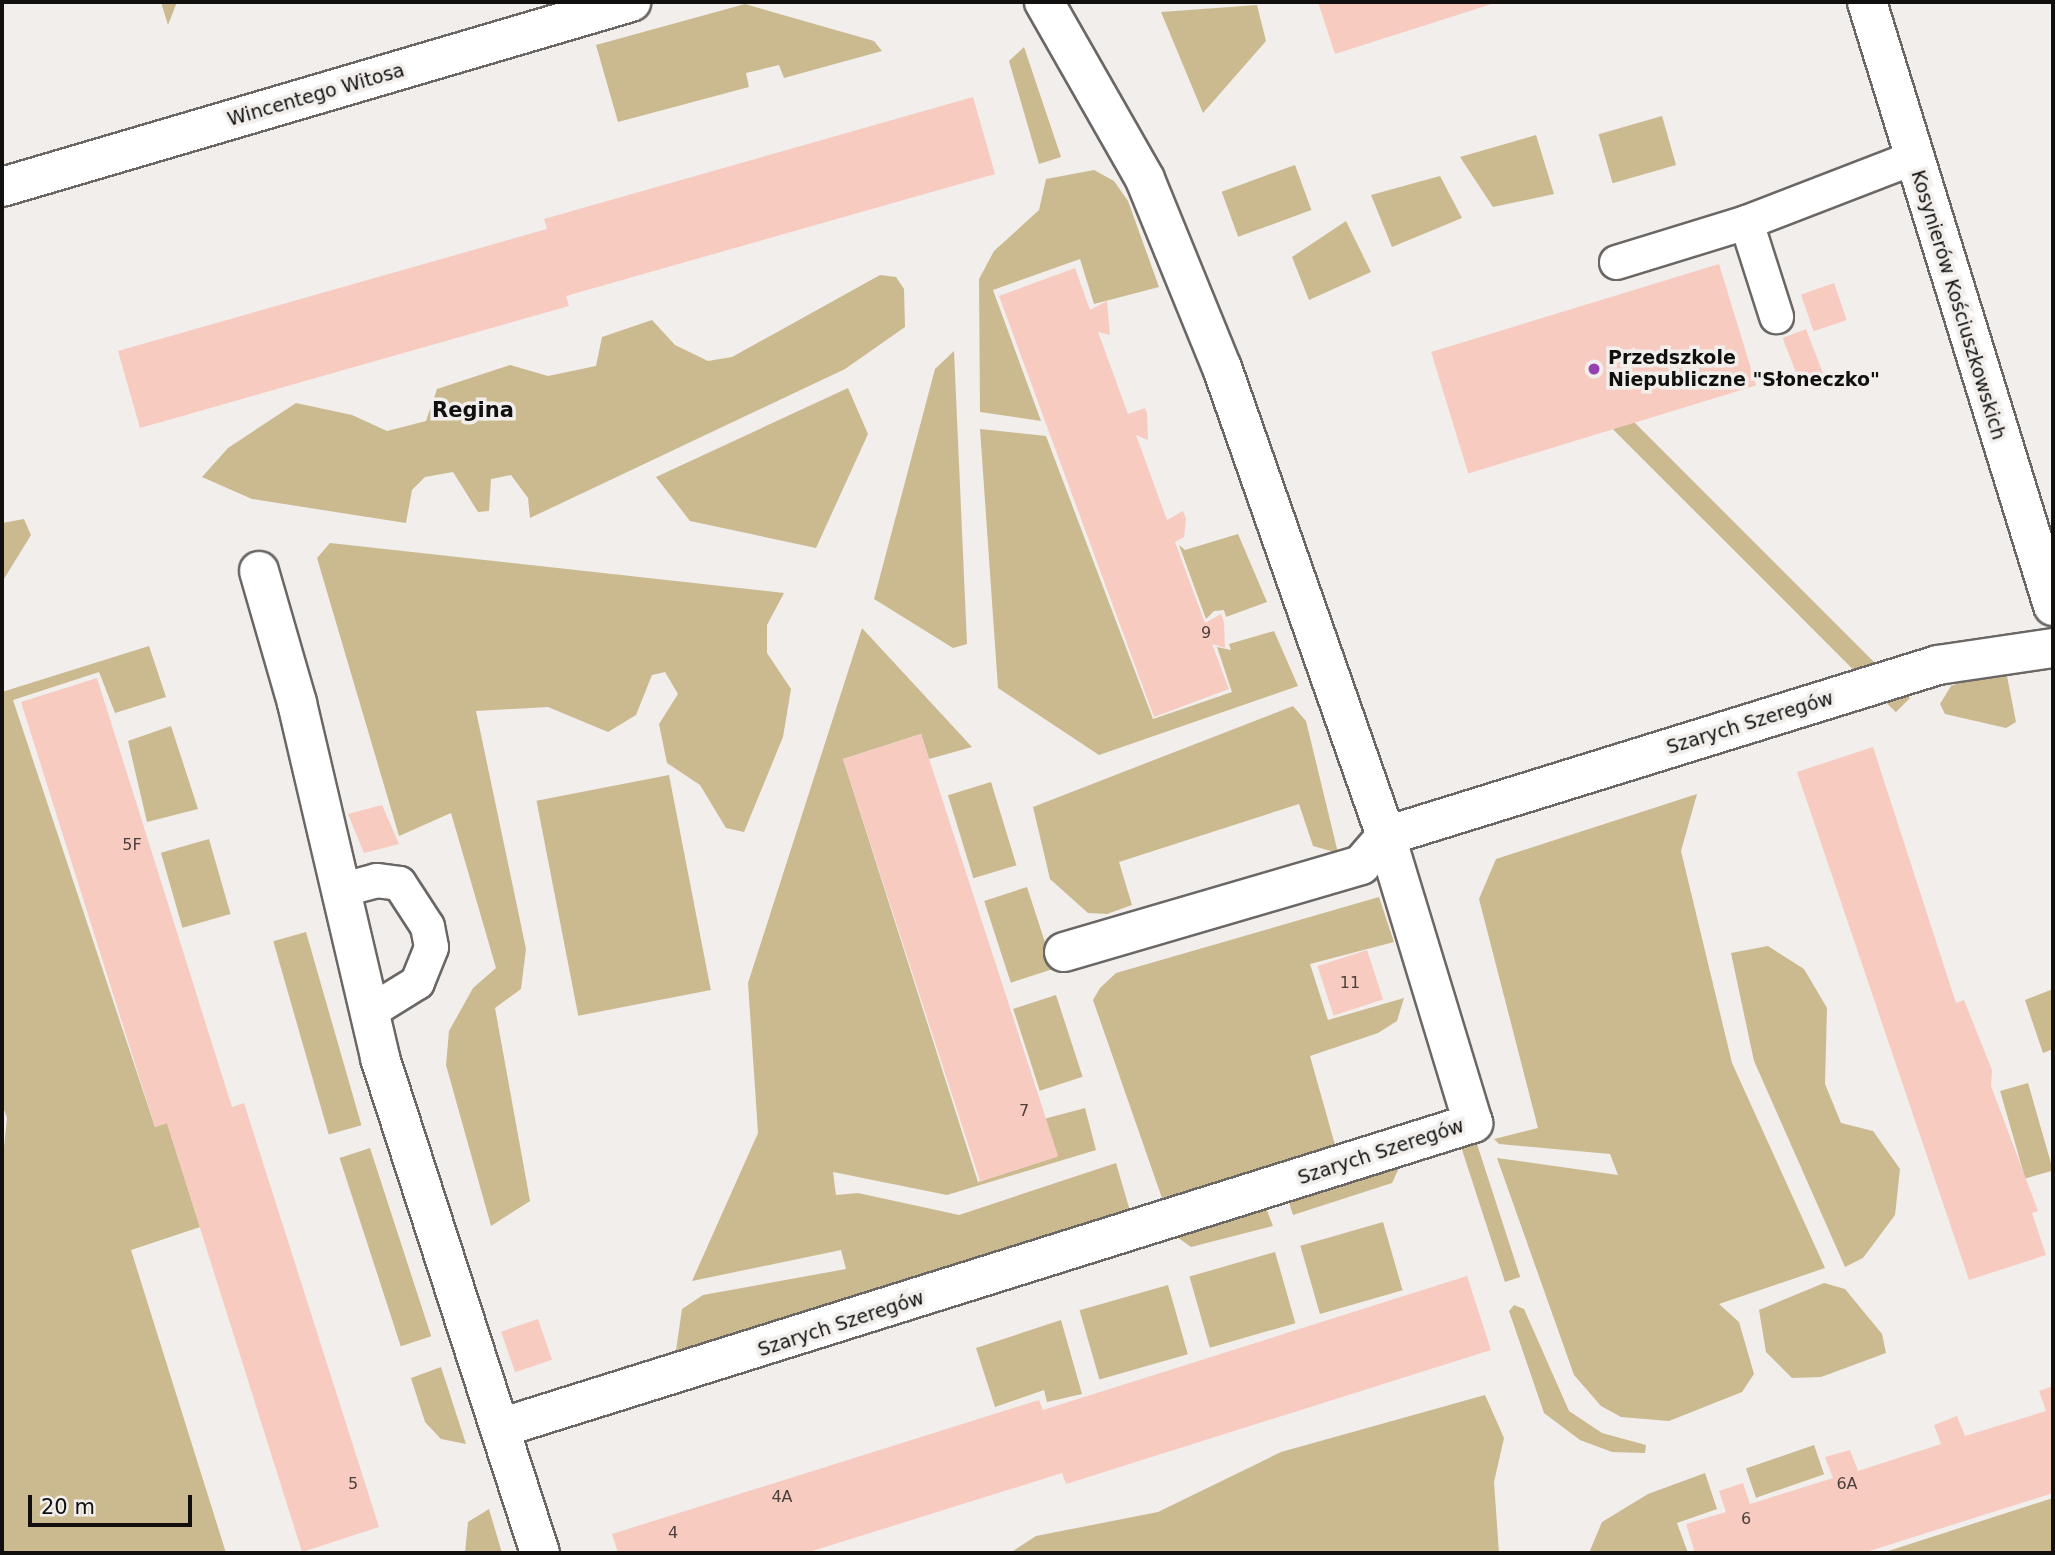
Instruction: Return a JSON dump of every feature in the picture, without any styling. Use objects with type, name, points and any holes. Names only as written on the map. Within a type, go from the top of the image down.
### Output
[{"type":"street","name":"Wincentego Witosa","points":[[2,187],[631,2]]},
{"type":"street","points":[[1044,2],[1145,179],[1222,368],[1386,836],[1361,865],[1064,952]]},
{"type":"street","name":"Kosynierów Kościuszkowskich","points":[[1867,2],[1912,158],[2053,606]]},
{"type":"street","points":[[259,571],[343,889],[370,1012],[540,1553]]},
{"type":"street","name":"Szarych Szeregów","points":[[500,1428],[1473,1123],[1386,836],[1938,665],[2053,648]]},
{"type":"lane","points":[[1616,262],[1746,222],[1912,158]]},
{"type":"lane","points":[[1746,222],[1776,316]]},
{"type":"lane","points":[[343,889],[376,880],[399,883],[427,926],[431,947],[417,982],[370,1012]]},
{"type":"shaded area","points":[[161,2],[177,2],[168,25]]},
{"type":"shaded area","points":[[745,4],[874,41],[882,51],[784,78],[779,65],[746,73],[749,87],[618,122],[596,45]]},
{"type":"shaded area","points":[[1257,5],[1266,41],[1203,113],[1161,12]]},
{"type":"shaded area","points":[[1024,47],[1061,157],[1039,164],[1009,61]]},
{"type":"shaded area","points":[[1662,116],[1676,165],[1613,183],[1599,134]]},
{"type":"shaded area","points":[[1536,135],[1554,194],[1493,207],[1460,157]]},
{"type":"shaded area","points":[[1295,165],[1311,210],[1238,237],[1222,192]]},
{"type":"shaded area","points":[[1094,170],[1114,181],[1128,201],[1159,287],[1094,304],[1080,259],[993,290],[1041,421],[980,412],[979,279],[994,251],[1039,210],[1046,179]]},
{"type":"shaded area","points":[[1440,176],[1462,218],[1392,247],[1371,195]]},
{"type":"shaded area","points":[[1346,221],[1371,272],[1309,300],[1292,257]]},
{"type":"shaded area","points":[[880,275],[896,277],[904,289],[905,327],[845,369],[530,518],[528,498],[511,475],[491,479],[489,511],[478,512],[453,472],[425,477],[412,490],[406,523],[252,499],[202,477],[228,448],[296,403],[352,415],[387,431],[426,421],[437,389],[510,365],[548,376],[596,366],[602,337],[652,320],[675,345],[708,361],[732,357]]},
{"type":"shaded area","points":[[954,351],[967,644],[953,648],[874,599],[935,369]]},
{"type":"shaded area","points":[[1587,375],[1910,698],[1896,712],[1573,389]]},
{"type":"shaded area","points":[[848,388],[868,434],[816,548],[690,521],[656,477]]},
{"type":"shaded area","points":[[980,429],[1046,436],[1153,719],[1232,692],[1217,647],[1231,650],[1229,644],[1274,631],[1298,686],[1099,755],[998,688]]},
{"type":"shaded area","points":[[24,519],[31,535],[2,582],[2,523]]},
{"type":"shaded area","points":[[1238,534],[1267,602],[1226,617],[1224,610],[1214,611],[1206,619],[1179,545],[1185,550]]},
{"type":"shaded area","points":[[330,543],[784,593],[767,625],[767,653],[791,689],[783,737],[744,832],[726,828],[700,785],[667,763],[659,724],[678,694],[665,672],[652,675],[636,715],[608,732],[548,707],[476,711],[526,949],[521,989],[495,1008],[530,1201],[491,1226],[446,1065],[449,1031],[473,988],[496,968],[451,813],[399,836],[317,558]]},
{"type":"shaded area","points":[[862,628],[972,747],[929,759],[921,734],[843,759],[978,1182],[1056,1157],[1044,1119],[1085,1108],[1096,1150],[947,1195],[833,1172],[836,1195],[858,1193],[959,1215],[1116,1163],[1130,1211],[675,1357],[682,1309],[703,1295],[846,1269],[841,1250],[692,1281],[758,1133],[748,983]]},
{"type":"shaded area","points":[[149,646],[166,697],[115,713],[99,672],[13,700],[155,1127],[167,1123],[200,1227],[131,1250],[226,1553],[2,1553],[2,1166],[7,1118],[2,1104],[2,692]]},
{"type":"shaded area","points":[[2005,666],[2016,722],[2006,728],[1945,714],[1940,704],[1951,686]]},
{"type":"shaded area","points":[[1293,706],[1306,721],[1338,853],[1313,846],[1299,804],[1119,862],[1132,905],[1107,914],[1088,913],[1050,879],[1033,807]]},
{"type":"shaded area","points":[[171,726],[198,809],[147,822],[128,741]]},
{"type":"shaded area","points":[[669,775],[711,990],[578,1016],[536,801]]},
{"type":"shaded area","points":[[991,782],[1016,865],[973,878],[948,795]]},
{"type":"shaded area","points":[[1697,794],[1681,851],[1732,1063],[1825,1268],[1719,1304],[1739,1322],[1754,1374],[1742,1392],[1669,1421],[1621,1417],[1601,1406],[1574,1375],[1497,1158],[1618,1175],[1610,1154],[1499,1144],[1494,1139],[1538,1128],[1479,899],[1496,859]]},
{"type":"shaded area","points":[[209,839],[230,914],[182,928],[161,853]]},
{"type":"shaded area","points":[[1027,887],[1054,969],[1011,983],[984,901]]},
{"type":"shaded area","points":[[1379,897],[1394,942],[1310,964],[1328,1020],[1404,998],[1397,1021],[1378,1033],[1310,1056],[1337,1152],[1163,1201],[1093,1000],[1100,988],[1116,973]]},
{"type":"shaded area","points":[[306,932],[361,1125],[329,1135],[273,941]]},
{"type":"shaded area","points":[[1768,946],[1804,969],[1827,1008],[1825,1084],[1841,1123],[1873,1131],[1900,1169],[1895,1215],[1863,1258],[1845,1267],[1754,1061],[1731,953]]},
{"type":"shaded area","points":[[2053,989],[2053,1049],[2043,1053],[2025,1000]]},
{"type":"shaded area","points":[[1056,995],[1083,1077],[1040,1091],[1013,1009]]},
{"type":"shaded area","points":[[2028,1083],[2053,1170],[2025,1178],[2000,1091]]},
{"type":"shaded area","points":[[1476,1141],[1520,1277],[1505,1282],[1461,1146]]},
{"type":"shaded area","points":[[370,1148],[431,1336],[401,1346],[340,1158]]},
{"type":"shaded area","points":[[1400,1166],[1392,1183],[1293,1215],[1288,1199]]},
{"type":"shaded area","points":[[1266,1208],[1273,1226],[1191,1247],[1177,1237]]},
{"type":"shaded area","points":[[1383,1222],[1403,1290],[1320,1314],[1300,1246]]},
{"type":"shaded area","points":[[1275,1252],[1295,1323],[1210,1348],[1189,1277]]},
{"type":"shaded area","points":[[1824,1283],[1845,1289],[1882,1334],[1886,1353],[1821,1377],[1792,1378],[1766,1352],[1759,1310]]},
{"type":"shaded area","points":[[1168,1285],[1188,1354],[1099,1380],[1080,1310]]},
{"type":"shaded area","points":[[1514,1305],[1524,1309],[1569,1411],[1602,1433],[1646,1445],[1645,1453],[1612,1452],[1580,1440],[1544,1413],[1509,1311]]},
{"type":"shaded area","points":[[1061,1320],[1082,1394],[1047,1402],[1044,1390],[995,1407],[976,1348]]},
{"type":"shaded area","points":[[441,1367],[466,1444],[441,1439],[425,1422],[411,1378]]},
{"type":"shaded area","points":[[1485,1395],[1504,1438],[1494,1482],[1499,1553],[1010,1553],[1036,1536],[1158,1512],[1281,1452]]},
{"type":"shaded area","points":[[1814,1445],[1824,1474],[1756,1498],[1746,1468]]},
{"type":"shaded area","points":[[1705,1473],[1717,1509],[1677,1523],[1688,1553],[1589,1553],[1602,1522],[1648,1494]]},
{"type":"shaded area","points":[[2053,1498],[2053,1553],[1882,1553]]},
{"type":"shaded area","points":[[489,1509],[502,1553],[465,1553],[468,1522]]},
{"type":"building","points":[[1318,2],[1498,2],[1335,54]]},
{"type":"building","points":[[973,97],[995,174],[566,296],[569,306],[140,428],[118,351],[547,229],[544,219]]},
{"type":"building","name":"Przedszkole Niepubliczne \"Słoneczko\"","points":[[1719,264],[1756,385],[1468,473],[1431,352]]},
{"type":"building","points":[[1075,268],[1090,310],[1107,301],[1110,335],[1098,332],[1128,414],[1145,408],[1147,413],[1148,440],[1136,435],[1167,520],[1183,511],[1186,519],[1184,537],[1175,542],[1205,623],[1221,614],[1224,622],[1225,648],[1212,644],[1229,689],[1154,717],[999,296]]},
{"type":"building","points":[[1834,283],[1847,320],[1814,331],[1801,294]]},
{"type":"building","points":[[1806,329],[1823,373],[1800,382],[1783,338]]},
{"type":"building","points":[[97,678],[232,1107],[244,1103],[379,1527],[302,1552],[167,1123],[155,1127],[21,702]]},
{"type":"building","points":[[921,734],[1058,1156],[980,1182],[843,759]]},
{"type":"building","points":[[1873,747],[1956,1003],[1964,1000],[1992,1070],[1991,1086],[2038,1211],[2032,1213],[2046,1255],[1969,1280],[1797,772]]},
{"type":"building","points":[[382,805],[399,844],[364,853],[348,814]]},
{"type":"building","points":[[1367,950],[1383,999],[1334,1016],[1318,966]]},
{"type":"building","points":[[1467,1276],[1491,1350],[1066,1484],[1062,1473],[806,1553],[618,1553],[612,1534],[1039,1400],[1043,1410]]},
{"type":"building","points":[[538,1319],[552,1360],[515,1372],[501,1332]]},
{"type":"building","points":[[2053,1386],[2053,1493],[1863,1553],[1695,1553],[1686,1524],[1726,1512],[1719,1491],[1743,1483],[1750,1504],[1833,1478],[1825,1457],[1850,1450],[1858,1471],[1941,1444],[1934,1425],[1957,1416],[1965,1436],[2046,1411],[2039,1391]]},
{"type":"place","name":"Przedszkole Niepubliczne \"Słoneczko\"","points":[[1594,369]]},
{"type":"district","name":"Regina","points":[[473,410]]}]
